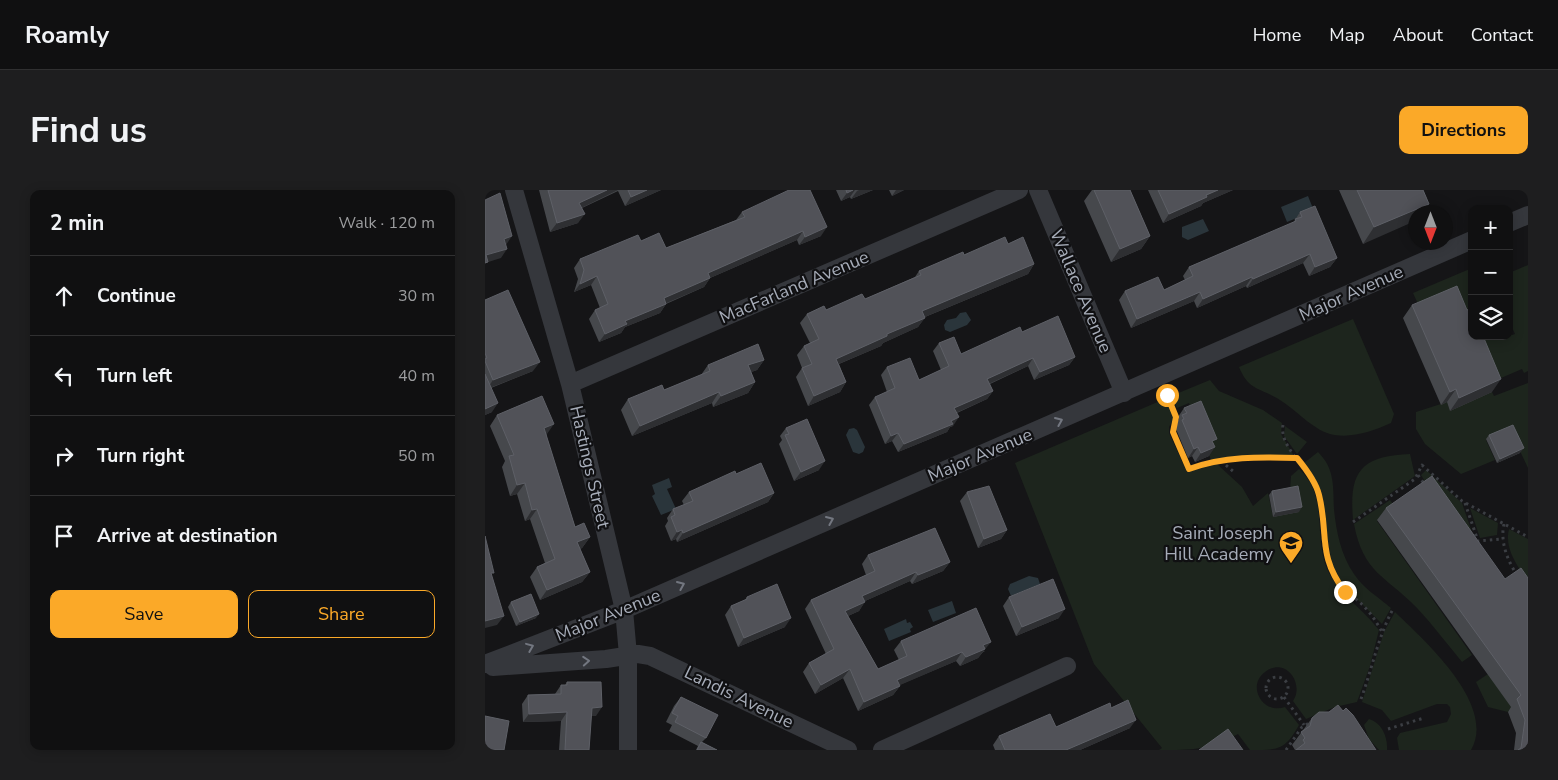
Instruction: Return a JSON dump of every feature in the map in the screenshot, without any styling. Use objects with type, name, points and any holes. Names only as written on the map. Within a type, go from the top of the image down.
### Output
[{"type":"street","name":"Hastings Street","points":[[514,190],[570,384],[624,610],[628,655],[627,750]]},
{"type":"street","name":"MacFarland Avenue","points":[[570,384],[1019,190]]},
{"type":"street","name":"Wallace Avenue","points":[[1038,190],[1124,393]]},
{"type":"street","points":[[1513,221],[1528,215]]},
{"type":"street","name":"Major Avenue","points":[[485,666],[624,610],[1468,242]]},
{"type":"street","name":"Major Avenue","points":[[485,666],[606,659],[628,655]]},
{"type":"street","name":"Landis Avenue","points":[[628,655],[650,656],[665,662],[848,750]]},
{"type":"street","points":[[882,750],[1067,666]]},
{"type":"path","points":[[1167,395],[1176,417],[1173,432],[1189,469],[1221,460],[1249,457],[1297,458]]},
{"type":"path","points":[[1283,424],[1284,440],[1319,494],[1324,546],[1330,569],[1345,592],[1368,611],[1382,632]]},
{"type":"path","points":[[1221,460],[1234,472]]},
{"type":"path","points":[[1353,522],[1418,475],[1422,465],[1465,503],[1528,537]]},
{"type":"path","points":[[1418,475],[1426,488]]},
{"type":"path","points":[[1392,495],[1397,501]]},
{"type":"path","points":[[1465,503],[1478,541],[1503,539]]},
{"type":"path","points":[[1505,524],[1503,539],[1510,563],[1519,578]]},
{"type":"path","points":[[1361,699],[1382,632],[1393,609]]},
{"type":"path","points":[[1280,677],[1286,682],[1288,688],[1284,697],[1276,699],[1267,693],[1268,682],[1273,678],[1280,677]]},
{"type":"path","points":[[1284,697],[1304,725]]},
{"type":"path","points":[[1388,730],[1424,718]]},
{"type":"path","points":[[1286,750],[1304,725],[1318,720]]},
{"type":"shaded area","points":[[1308,196],[1314,211],[1287,222],[1281,207]]},
{"type":"shaded area","points":[[1203,219],[1209,231],[1188,240],[1182,237],[1182,227]]},
{"type":"shaded area","points":[[1528,265],[1528,371],[1524,373],[1522,369],[1494,381],[1477,340],[1513,340],[1513,335],[1515,334],[1513,330],[1513,271]]},
{"type":"shaded area","points":[[1468,270],[1468,310],[1418,304],[1413,293]]},
{"type":"shaded area","points":[[966,312],[971,320],[967,325],[950,332],[945,330],[944,325],[947,320],[956,318],[960,313]]},
{"type":"shaded area","points":[[1353,319],[1394,414],[1391,423],[1382,427],[1354,435],[1344,436],[1326,433],[1312,425],[1280,400],[1251,385],[1239,367]]},
{"type":"shaded area","points":[[1210,380],[1219,391],[1263,410],[1282,423],[1281,434],[1294,456],[1251,456],[1211,460],[1189,403],[1177,408],[1171,396]]},
{"type":"shaded area","points":[[1528,383],[1528,468],[1510,430],[1486,440],[1495,460],[1461,474],[1425,444],[1416,429],[1416,412],[1447,402],[1450,410],[1492,392],[1494,396]]},
{"type":"shaded area","points":[[1167,398],[1174,418],[1169,427],[1169,433],[1187,472],[1217,464],[1242,487],[1253,506],[1268,493],[1273,517],[1290,491],[1291,476],[1299,469],[1308,480],[1318,504],[1323,558],[1328,571],[1345,595],[1379,630],[1370,666],[1357,702],[1335,707],[1306,719],[1293,701],[1297,687],[1291,674],[1286,669],[1279,667],[1265,672],[1257,684],[1260,698],[1270,707],[1285,707],[1299,725],[1285,744],[1275,749],[1250,750],[1238,734],[1218,743],[1200,748],[1159,750],[1162,748],[1094,664],[1015,463]]},
{"type":"shaded area","points":[[1285,426],[1307,442],[1297,454],[1284,436]]},
{"type":"shaded area","points":[[854,428],[857,430],[865,447],[863,452],[859,454],[853,452],[846,435],[849,429]]},
{"type":"shaded area","points":[[1318,452],[1328,465],[1332,478],[1336,526],[1349,567],[1362,584],[1391,608],[1382,624],[1343,585],[1332,566],[1321,494],[1304,463]]},
{"type":"shaded area","points":[[1410,454],[1415,476],[1353,520],[1353,490],[1361,470],[1379,458]]},
{"type":"shaded area","points":[[1426,470],[1462,503],[1475,541],[1434,496],[1421,475]]},
{"type":"shaded area","points":[[669,478],[672,487],[667,489],[676,509],[661,515],[652,496],[655,494],[652,485]]},
{"type":"shaded area","points":[[1390,500],[1396,508],[1377,521],[1472,655],[1462,662],[1423,614],[1377,572],[1363,553],[1354,524]]},
{"type":"shaded area","points":[[1470,508],[1498,523],[1497,535],[1480,538]]},
{"type":"shaded area","points":[[1509,529],[1528,539],[1528,581],[1510,550],[1508,543]]},
{"type":"shaded area","points":[[1029,576],[1038,578],[1040,584],[1011,596],[1008,589],[1010,584]]},
{"type":"shaded area","points":[[952,601],[956,613],[933,622],[928,610]]},
{"type":"shaded area","points":[[1395,612],[1439,657],[1454,675],[1466,694],[1474,714],[1476,732],[1471,750],[1399,750],[1397,738],[1400,733],[1447,722],[1451,714],[1450,707],[1447,704],[1437,704],[1391,721],[1382,710],[1362,702],[1384,632]]},
{"type":"shaded area","points":[[906,619],[907,623],[910,622],[913,627],[910,629],[911,632],[889,641],[884,629]]},
{"type":"shaded area","points":[[1488,674],[1513,709],[1508,712],[1488,707],[1476,682]]},
{"type":"shaded area","points":[[1369,719],[1381,727],[1386,740],[1387,750],[1379,750],[1369,739],[1364,725]]},
{"type":"building","points":[[548,190],[607,190],[579,203],[585,214],[557,223]]},
{"type":"building","points":[[628,190],[647,190],[631,197]]},
{"type":"building","points":[[789,190],[810,190],[827,227],[805,237],[803,231],[708,273],[710,278],[664,298],[666,304],[625,321],[627,324],[605,334],[595,310],[608,304],[597,276],[580,284],[584,270],[580,259],[638,235],[641,241],[659,233],[666,248],[745,217],[742,212]]},
{"type":"building","points":[[1094,190],[1130,190],[1150,236],[1120,249]]},
{"type":"building","points":[[1158,190],[1218,190],[1169,214]]},
{"type":"building","points":[[1357,190],[1423,190],[1429,204],[1408,205],[1408,213],[1374,227]]},
{"type":"building","points":[[500,193],[512,236],[504,239],[507,249],[486,255],[488,262],[485,263],[485,200]]},
{"type":"building","points":[[1315,206],[1337,258],[1315,267],[1310,254],[1203,299],[1200,292],[1137,319],[1125,291],[1158,277],[1164,290],[1193,276],[1189,267],[1296,221],[1295,219],[1302,217],[1300,212]]},
{"type":"building","points":[[1005,237],[1008,244],[1023,237],[1034,264],[922,311],[925,318],[836,359],[846,382],[814,396],[802,368],[812,364],[804,346],[819,339],[807,314],[824,306],[826,310],[862,294],[865,299],[921,275],[919,271],[963,252],[964,255]]},
{"type":"building","points":[[1457,286],[1468,310],[1468,340],[1485,340],[1501,379],[1459,398],[1456,389],[1450,392],[1412,305]]},
{"type":"building","points":[[508,290],[540,362],[493,380],[485,361],[487,358],[485,353],[485,300]]},
{"type":"building","points":[[1058,316],[1075,357],[1040,372],[1033,358],[987,379],[993,391],[954,408],[959,417],[951,421],[953,424],[904,444],[898,433],[891,436],[875,397],[895,388],[887,367],[910,358],[919,380],[949,366],[939,343],[954,337],[961,354],[1020,327],[1022,332]]},
{"type":"building","points":[[758,344],[764,360],[748,365],[755,382],[721,396],[719,392],[640,426],[628,399],[662,385],[664,390],[710,371],[708,365]]},
{"type":"building","points":[[485,374],[498,403],[485,409]]},
{"type":"building","points":[[542,396],[554,424],[544,428],[575,527],[584,523],[590,537],[577,542],[590,572],[547,590],[537,567],[555,559],[537,509],[532,510],[525,483],[517,485],[509,456],[514,455],[497,415]]},
{"type":"building","points":[[1201,401],[1217,439],[1212,441],[1215,447],[1201,453],[1198,447],[1194,449],[1182,420],[1184,419],[1182,415],[1187,413],[1184,408]]},
{"type":"building","points":[[807,419],[825,461],[801,472],[785,435],[789,434],[786,428]]},
{"type":"building","points":[[1513,425],[1524,448],[1500,459],[1489,435]]},
{"type":"building","points":[[761,463],[774,493],[683,533],[682,530],[677,532],[671,517],[675,515],[673,509],[693,501],[689,492],[735,471],[736,474]]},
{"type":"building","points":[[1432,476],[1505,579],[1521,568],[1528,578],[1528,750],[1518,750],[1521,748],[1525,720],[1517,699],[1521,695],[1386,508]]},
{"type":"building","points":[[989,486],[1007,530],[984,539],[967,492]]},
{"type":"building","points":[[1298,486],[1302,507],[1276,512],[1272,491]]},
{"type":"building","points":[[935,528],[950,562],[918,575],[916,572],[862,596],[865,602],[845,611],[878,669],[907,656],[901,641],[976,608],[991,642],[983,645],[985,649],[966,657],[962,652],[897,680],[900,686],[864,702],[850,669],[821,685],[809,663],[834,649],[811,600],[875,571],[868,555]]},
{"type":"building","points":[[485,536],[494,573],[491,573],[504,616],[485,621]]},
{"type":"building","points":[[1053,579],[1065,609],[1022,627],[1009,597]]},
{"type":"building","points":[[777,584],[791,618],[744,638],[731,606]]},
{"type":"building","points":[[531,594],[539,614],[520,622],[511,602]]},
{"type":"building","points":[[567,682],[601,682],[602,707],[592,708],[589,750],[565,750],[567,712],[529,714],[528,695],[561,694],[561,685],[567,685]]},
{"type":"building","points":[[681,697],[718,715],[706,738],[675,722],[678,716],[672,713]]},
{"type":"building","points":[[1128,700],[1136,720],[1066,750],[1005,750],[999,736],[1050,714],[1056,727],[1110,703],[1111,708]]},
{"type":"building","points":[[1338,705],[1343,711],[1346,708],[1353,715],[1376,750],[1296,750],[1305,743],[1303,740],[1305,738],[1301,732],[1310,726],[1312,718],[1319,712],[1329,712]]},
{"type":"building","points":[[485,716],[509,721],[504,750],[485,750]]},
{"type":"building","points":[[1228,729],[1243,750],[1199,750]]},
{"type":"building","points":[[701,742],[717,750],[697,750]]},
{"type":"place","name":"Saint Joseph Hill Academy","points":[[1291,564]]},
{"type":"route","points":[[1167,395],[1177,420],[1173,424],[1173,432],[1189,469],[1204,463],[1237,458],[1297,458],[1315,484],[1319,494],[1327,559],[1330,569],[1345,592]]}]
